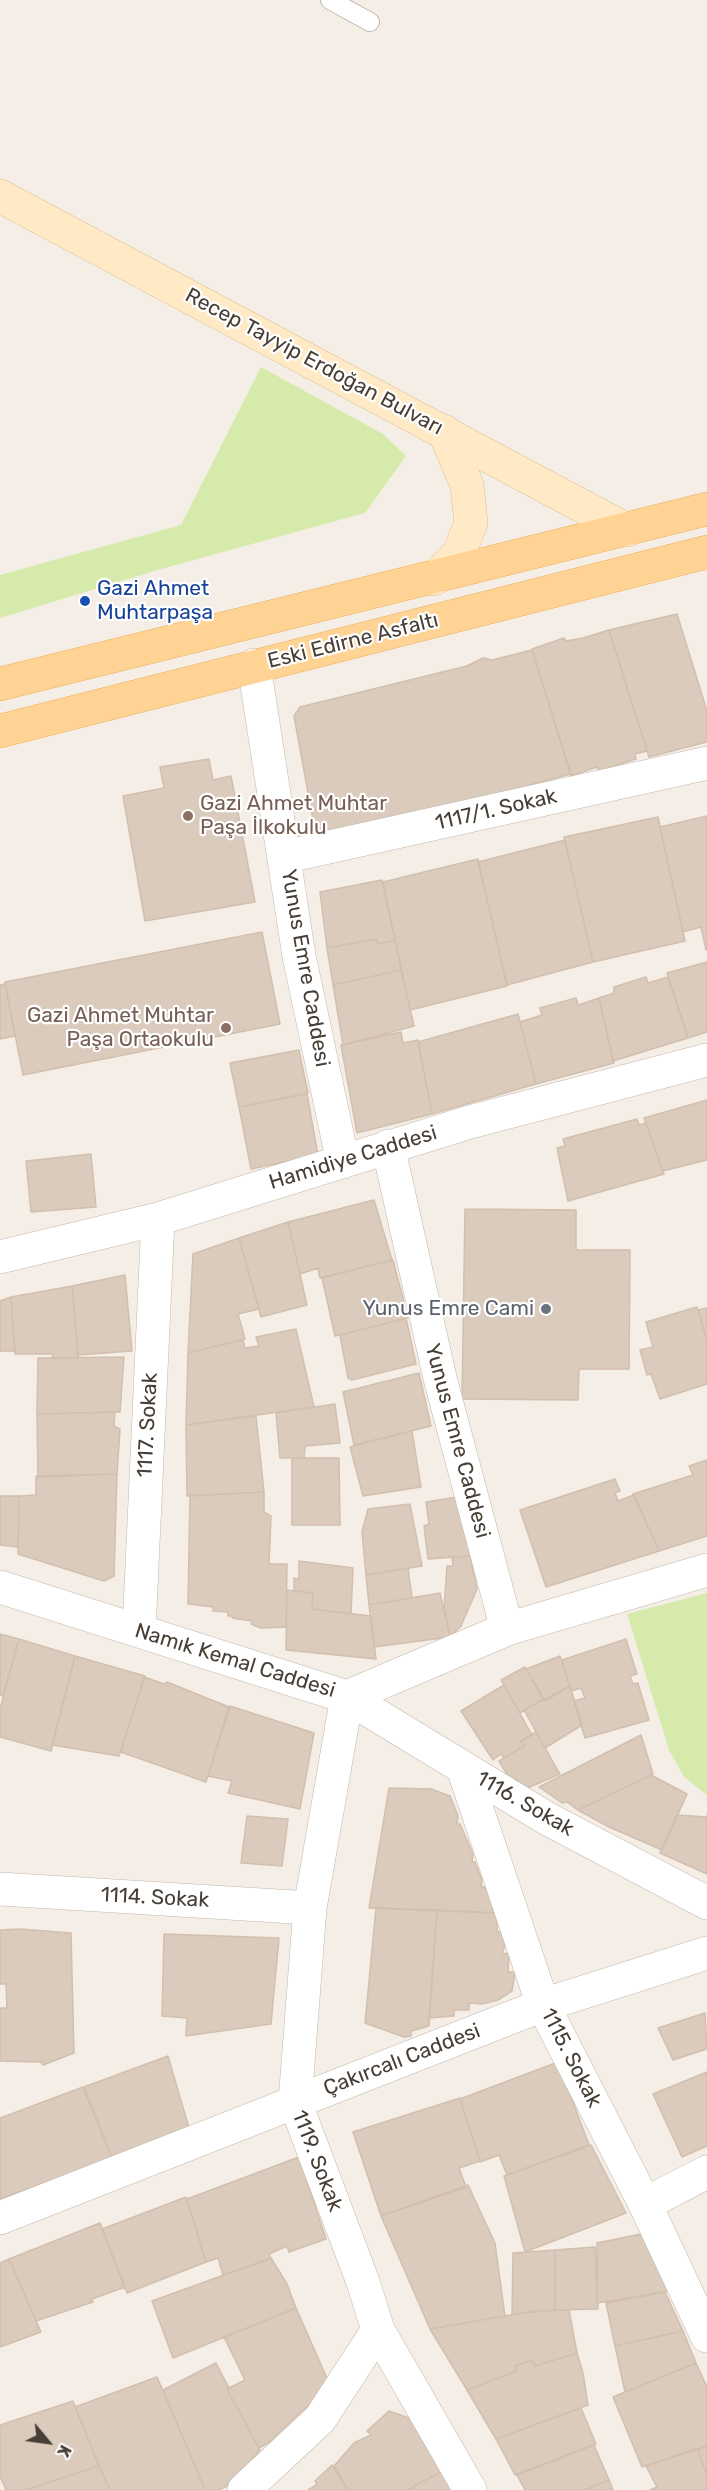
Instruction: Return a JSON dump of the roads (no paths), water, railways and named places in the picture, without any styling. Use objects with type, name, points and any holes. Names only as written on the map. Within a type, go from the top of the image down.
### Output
[{"type":"main road","name":"Eski Edirne Asfaltı","points":[[0,684],[434,579],[707,509]]},
{"type":"main road","points":[[627,530],[693,556]]},
{"type":"main road","name":"Eski Edirne Asfaltı","points":[[0,731],[254,665],[693,556]]},
{"type":"street","name":"Recep Tayyip Erdoğan Bulvarı","points":[[0,196],[627,530]]},
{"type":"street","points":[[434,579],[459,553],[471,523],[467,485],[444,431]]},
{"type":"street","name":"Yunus Emre Caddesi","points":[[254,665],[299,956],[343,1162]]},
{"type":"street","name":"1117/1. Sokak","points":[[284,857],[707,763]]},
{"type":"street","name":"Hamidiye Caddesi","points":[[0,1257],[158,1219],[388,1146],[707,1060]]},
{"type":"street","name":"Yunus Emre Caddesi","points":[[388,1146],[440,1378],[507,1629]]},
{"type":"street","name":"1117. Sokak","points":[[139,1631],[158,1219]]},
{"type":"street","name":"Namık Kemal Caddesi","points":[[0,1587],[348,1696],[507,1629],[707,1570]]},
{"type":"street","name":"1116. Sokak","points":[[348,1696],[546,1818],[707,1904]]},
{"type":"street","name":"1119. Sokak","points":[[348,1696],[310,1908],[295,2102],[363,2282],[378,2331],[470,2490]]},
{"type":"street","name":"1115. Sokak","points":[[463,1768],[543,2005],[645,2204],[707,2336]]},
{"type":"street","name":"1114. Sokak","points":[[0,1889],[310,1908]]},
{"type":"street","name":"Çakırcalı Caddesi","points":[[0,2218],[543,2005],[707,1953]]},
{"type":"street","points":[[645,2204],[707,2172]]},
{"type":"street","points":[[244,2490],[320,2419],[378,2331]]},
{"type":"lane","points":[[330,0],[370,22]]},
{"type":"place","name":"Gazi Ahmet Muhtarpaşa","points":[[85,601]]},
{"type":"place","name":"Gazi Ahmet Muhtar Paşa İlkokulu","points":[[188,816]]},
{"type":"place","name":"Gazi Ahmet Muhtar Paşa Ortaokulu","points":[[226,1028]]},
{"type":"place","name":"Yunus Emre Cami","points":[[546,1309]]}]
